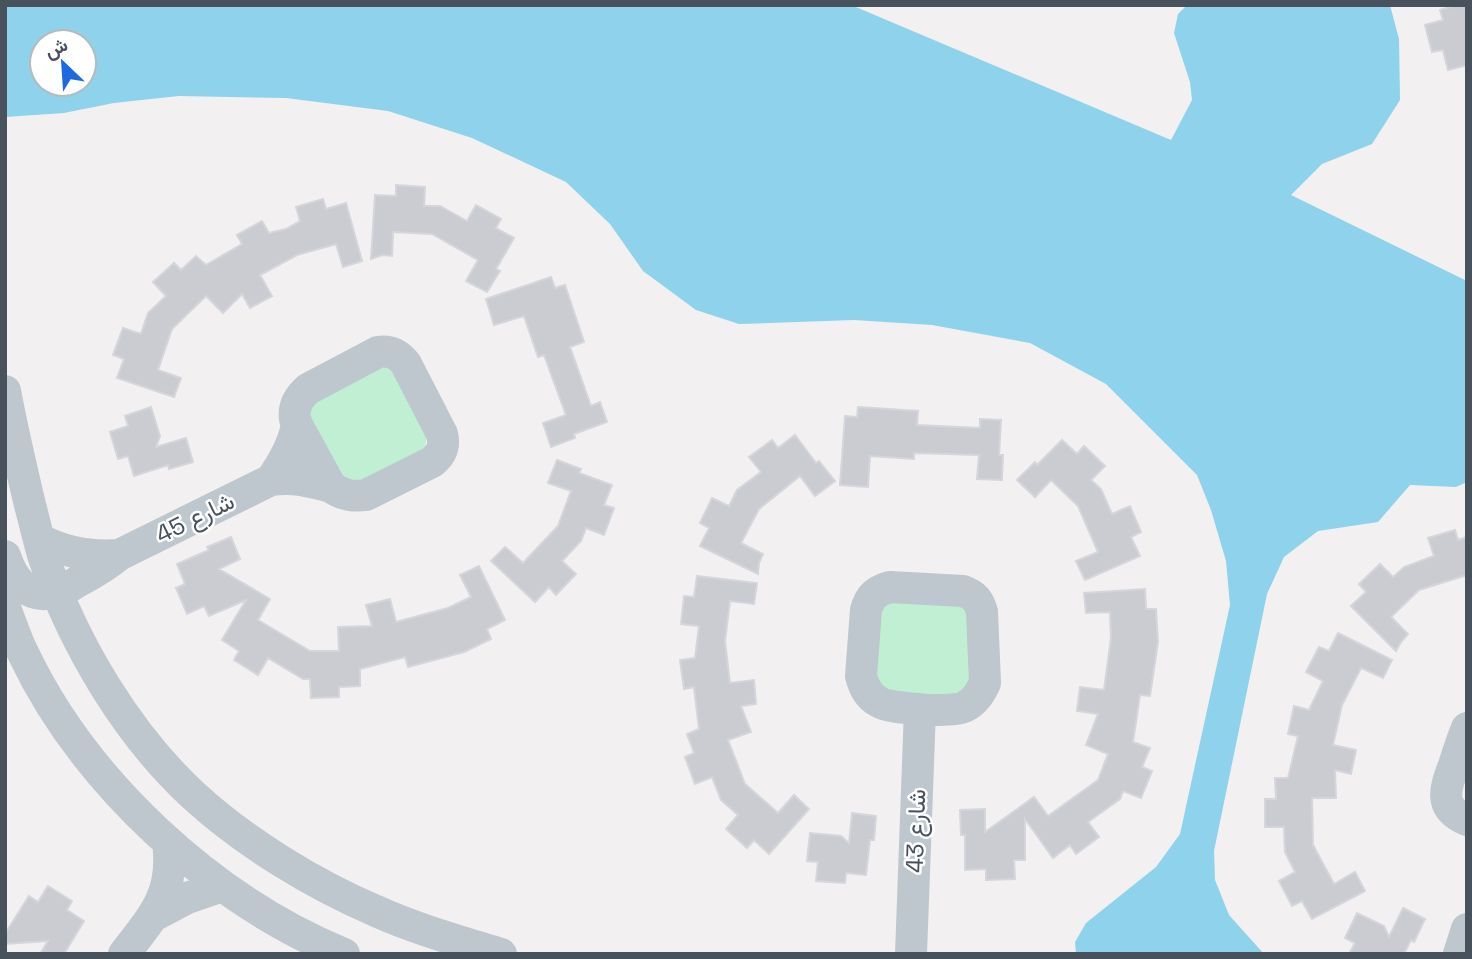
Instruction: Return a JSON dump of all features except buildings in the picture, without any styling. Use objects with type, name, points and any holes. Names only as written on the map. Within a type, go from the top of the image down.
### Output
[{"type":"street","name":"شارع 45","points":[[57,592],[105,567],[119,555],[271,480],[303,479],[331,486],[347,495],[366,495],[432,461],[439,456],[442,449],[442,434],[401,357],[386,351],[378,352],[307,389],[296,405],[297,425],[287,454],[271,480]]},
{"type":"street","points":[[5,391],[39,539],[57,592],[103,685],[145,743],[193,795],[248,840],[310,878],[376,911],[501,954]]},
{"type":"street","points":[[297,425],[331,486]]},
{"type":"street","name":"شارع 45","points":[[39,539],[64,551],[82,555],[119,555]]},
{"type":"street","points":[[5,556],[20,585],[31,592],[57,592]]},
{"type":"street","points":[[890,587],[970,593],[981,605],[985,683],[973,702],[963,708],[920,709],[888,706],[878,702],[864,686],[861,676],[868,601],[873,594],[890,587]]},
{"type":"street","points":[[5,608],[22,652],[40,685],[86,754],[113,786],[168,842],[216,881],[265,915],[311,941],[344,954]]},
{"type":"street","name":"شارع 43","points":[[911,954],[920,709]]},
{"type":"street","points":[[1466,821],[1454,814],[1447,804],[1445,792],[1467,728]]},
{"type":"street","points":[[216,881],[211,863],[220,851],[232,844],[248,840]]},
{"type":"street","points":[[124,954],[153,916],[167,887],[170,873],[168,842]]},
{"type":"street","points":[[153,916],[216,881]]},
{"type":"street","points":[[1459,954],[1467,929]]},
{"type":"green space","points":[[374,364],[391,367],[427,437],[425,447],[418,454],[360,485],[343,483],[307,420],[309,403]]},
{"type":"green space","points":[[887,601],[971,606],[973,683],[963,699],[888,698],[873,678],[877,615]]},
{"type":"water","points":[[5,5],[851,5],[1171,140],[1192,100],[1190,82],[1174,33],[1178,14],[1187,5],[1390,5],[1399,39],[1400,100],[1372,144],[1322,164],[1291,195],[1467,281],[1467,482],[1456,487],[1410,485],[1378,522],[1318,531],[1284,557],[1267,594],[1214,851],[1215,880],[1229,915],[1264,954],[1076,954],[1075,942],[1086,923],[1156,867],[1180,834],[1230,605],[1226,561],[1197,475],[1106,384],[1030,343],[932,325],[854,320],[739,324],[696,310],[643,271],[610,224],[566,182],[472,138],[388,111],[286,98],[179,96],[114,103],[64,113],[5,117]]}]
